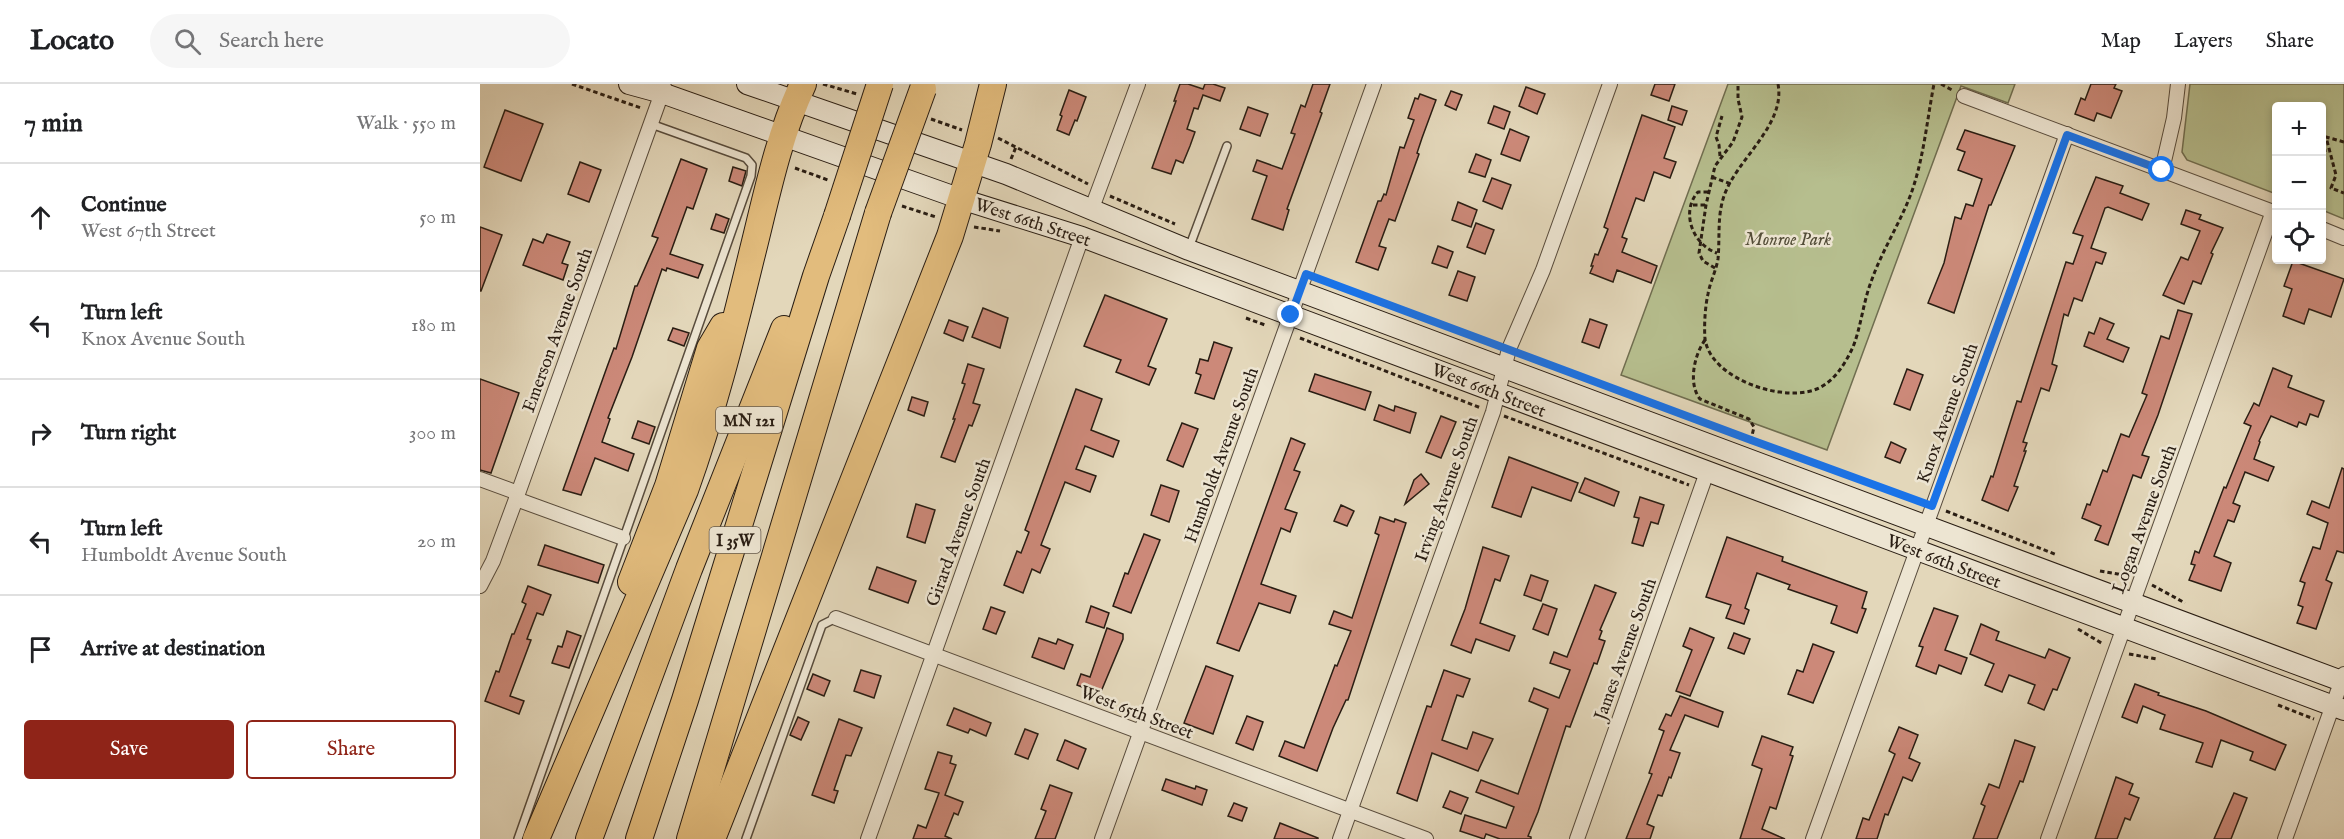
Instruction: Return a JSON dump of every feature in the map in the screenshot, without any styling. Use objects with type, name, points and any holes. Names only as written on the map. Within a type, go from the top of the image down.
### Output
[{"type":"highway","name":"I 35W","points":[[639,839],[685,700],[816,276],[880,84]]},
{"type":"highway","points":[[712,839],[951,236],[993,84]]},
{"type":"highway","name":"I 35W","points":[[690,839],[878,213],[924,86]]},
{"type":"highway","points":[[536,839],[579,736],[590,695],[668,486],[710,348],[742,295],[776,154],[799,92]]},
{"type":"highway","name":"MN 121","points":[[589,839],[689,569],[777,347],[788,321],[816,276]]},
{"type":"highway","points":[[576,839],[640,703]]},
{"type":"main road","name":"West 66th Street","points":[[629,84],[664,88],[783,136],[961,199],[1082,237],[1288,324],[1497,394],[1707,472],[2123,629],[2334,713]]},
{"type":"main road","name":"West 66th Street","points":[[747,84],[799,92],[973,163],[1096,199],[1300,291],[2133,603],[2343,679]]},
{"type":"street","points":[[1096,199],[1138,84]]},
{"type":"street","name":"Humboldt Avenue South","points":[[1102,839],[1374,84]]},
{"type":"street","name":"Irving Avenue South","points":[[1340,839],[1493,412],[1509,350],[1543,270],[1610,84]]},
{"type":"street","points":[[2162,170],[2174,118],[2178,84]]},
{"type":"street","name":"Emerson Avenue South","points":[[480,586],[493,561],[664,88]]},
{"type":"street","points":[[1964,96],[2272,211]]},
{"type":"street","name":"Knox Avenue South","points":[[1813,839],[2067,135]]},
{"type":"street","name":"Logan Avenue South","points":[[2048,839],[2272,220]]},
{"type":"street","points":[[2326,231],[2344,238]]},
{"type":"street","name":"Girard Avenue South","points":[[868,839],[1082,237]]},
{"type":"street","name":"James Avenue South","points":[[1577,839],[1707,472]]},
{"type":"street","points":[[480,479],[623,538]]},
{"type":"street","name":"West 65th Street","points":[[836,618],[1426,839]]},
{"type":"street","points":[[2284,839],[2334,713],[2343,679]]},
{"type":"lane","points":[[518,839],[751,176],[752,165],[746,158],[651,124]]},
{"type":"lane","points":[[1192,241],[1227,146]]},
{"type":"lane","points":[[746,839],[822,625],[836,618]]},
{"type":"path","points":[[572,84],[643,109]]},
{"type":"path","points":[[1715,268],[1703,261],[1699,253],[1700,242],[1712,177],[1720,158],[1732,142],[1742,117],[1738,99],[1738,84]]},
{"type":"path","points":[[1778,84],[1780,92],[1776,109],[1765,132],[1724,195],[1719,225],[1718,254],[1707,295],[1705,340],[1722,367],[1734,378],[1744,383],[1794,393],[1817,389],[1836,377],[1853,346],[1870,282],[1911,194],[1920,166],[1934,84]]},
{"type":"path","points":[[1720,158],[1716,137],[1722,116]]},
{"type":"path","points":[[992,136],[1096,199],[1192,241]]},
{"type":"path","points":[[2344,142],[2326,137],[2336,175],[2331,188],[2344,192]]},
{"type":"path","points":[[1712,177],[1731,184]]},
{"type":"path","points":[[1708,192],[1698,192],[1689,213],[1694,235],[1711,251],[1718,254]]},
{"type":"path","points":[[1693,205],[1706,205]]},
{"type":"path","points":[[971,227],[1008,232]]},
{"type":"path","points":[[1237,315],[1288,324]]},
{"type":"path","points":[[1705,340],[1700,347],[1692,381],[1695,392],[1700,399],[1749,418],[1754,427],[1751,440]]},
{"type":"path","points":[[1740,436],[1932,506],[2064,558]]},
{"type":"path","points":[[2096,570],[2127,575]]},
{"type":"path","points":[[2128,653],[2141,658],[2161,660]]},
{"type":"path","points":[[2271,702],[2334,713]]},
{"type":"green space","name":"Monroe Park","points":[[1728,84],[2015,84],[2008,103],[1961,86],[1827,450],[1621,375]]},
{"type":"green space","points":[[2190,84],[2344,84],[2344,219],[2326,212],[2326,102],[2272,102],[2272,192],[2187,160],[2182,152]]},
{"type":"building","points":[[1180,84],[1203,89],[1205,84],[1225,88],[1220,101],[1203,95],[1198,109],[1194,108],[1187,129],[1195,132],[1183,163],[1176,160],[1171,174],[1152,168]]},
{"type":"building","points":[[1313,84],[1330,84],[1320,112],[1322,113],[1287,209],[1289,210],[1283,230],[1252,219],[1267,176],[1253,171],[1257,160],[1282,169],[1295,134],[1291,133],[1301,105],[1305,107]]},
{"type":"building","points":[[1655,84],[1675,84],[1669,101],[1651,95]]},
{"type":"building","points":[[2091,84],[2116,84],[2114,88],[2122,91],[2111,118],[2097,113],[2094,121],[2075,114],[2081,98],[2085,100]]},
{"type":"building","points":[[1526,87],[1545,94],[1537,114],[1519,106]]},
{"type":"building","points":[[1069,90],[1086,97],[1069,135],[1057,130]]},
{"type":"building","points":[[1451,91],[1462,95],[1456,110],[1445,105]]},
{"type":"building","points":[[1420,94],[1436,100],[1395,221],[1389,219],[1379,246],[1386,248],[1378,270],[1356,262],[1378,201],[1381,201],[1384,194],[1386,195],[1400,147],[1404,148],[1414,120],[1408,118],[1415,98],[1418,99]]},
{"type":"building","points":[[1494,106],[1510,112],[1504,129],[1488,123]]},
{"type":"building","points":[[1672,106],[1687,111],[1682,125],[1668,120]]},
{"type":"building","points":[[1248,107],[1268,114],[1260,136],[1240,129]]},
{"type":"building","points":[[505,110],[543,124],[521,181],[484,167]]},
{"type":"building","points":[[1642,115],[1675,127],[1664,158],[1676,162],[1670,178],[1654,172],[1644,201],[1636,198],[1622,237],[1627,239],[1622,252],[1657,266],[1651,283],[1617,270],[1613,282],[1590,273],[1593,266],[1591,266],[1608,229],[1604,227]]},
{"type":"building","points":[[1510,129],[1529,137],[1520,161],[1501,154]]},
{"type":"building","points":[[1965,130],[2015,146],[1991,205],[1989,205],[1954,313],[1928,303],[1944,263],[1955,217],[1961,219],[1966,204],[1973,206],[1982,179],[1958,170],[1965,152],[1957,149]]},
{"type":"building","points":[[1476,154],[1491,160],[1485,177],[1469,172]]},
{"type":"building","points":[[681,159],[707,169],[693,209],[687,207],[670,254],[703,265],[698,278],[667,268],[666,271],[662,269],[608,418],[610,419],[602,442],[634,454],[628,471],[595,458],[581,495],[563,490],[614,348],[616,349],[635,286],[637,286],[658,238],[652,236]]},
{"type":"building","points":[[580,162],[601,170],[589,202],[568,194]]},
{"type":"building","points":[[733,167],[746,171],[742,186],[729,181]]},
{"type":"building","points":[[2096,177],[2123,186],[2120,193],[2149,204],[2142,220],[2108,207],[2105,208],[2091,248],[2106,253],[2102,264],[2096,262],[2082,301],[2074,298],[2068,316],[2064,314],[2052,364],[2057,366],[2049,391],[2041,388],[2023,442],[2027,443],[2024,451],[2026,451],[2014,486],[2018,487],[2008,511],[1982,500],[1991,476],[1993,477],[2017,401],[2021,402],[2066,262],[2073,264],[2083,236],[2073,233]]},
{"type":"building","points":[[1492,178],[1511,185],[1502,209],[1483,201]]},
{"type":"building","points":[[1458,202],[1477,210],[1471,227],[1452,220]]},
{"type":"building","points":[[2186,210],[2201,215],[2199,219],[2223,228],[2211,253],[2213,254],[2201,284],[2193,281],[2184,304],[2163,295],[2181,257],[2188,260],[2200,231],[2181,224]]},
{"type":"building","points":[[716,214],[729,219],[724,233],[711,229]]},
{"type":"building","points":[[1476,223],[1494,230],[1485,254],[1467,247]]},
{"type":"building","points":[[480,227],[502,235],[481,291],[480,291]]},
{"type":"building","points":[[547,234],[570,242],[562,263],[568,265],[563,280],[523,265],[533,239],[543,243]]},
{"type":"building","points":[[1438,246],[1453,252],[1447,268],[1432,263]]},
{"type":"building","points":[[2292,264],[2302,264],[2344,279],[2331,317],[2309,309],[2304,324],[2283,316],[2292,289],[2284,286]]},
{"type":"building","points":[[1458,271],[1475,277],[1467,301],[1449,295]]},
{"type":"building","points":[[1105,295],[1167,319],[1148,366],[1156,369],[1149,385],[1116,372],[1121,360],[1084,346]]},
{"type":"building","points":[[983,308],[1008,318],[1000,348],[972,337]]},
{"type":"building","points":[[2178,310],[2192,314],[2142,455],[2149,457],[2141,478],[2133,475],[2108,545],[2095,540],[2101,526],[2082,518],[2087,504],[2090,505],[2103,470],[2107,472],[2121,434],[2129,437],[2147,395],[2142,393],[2161,336],[2169,339]]},
{"type":"building","points":[[2100,318],[2114,324],[2107,339],[2129,348],[2123,362],[2084,346],[2089,332],[2094,334]]},
{"type":"building","points":[[1590,319],[1607,325],[1599,348],[1582,342]]},
{"type":"building","points":[[949,320],[968,327],[963,341],[944,333]]},
{"type":"building","points":[[673,328],[689,333],[684,346],[668,340]]},
{"type":"building","points":[[1214,342],[1232,348],[1214,399],[1195,393],[1201,375],[1196,373],[1200,359],[1208,361]]},
{"type":"building","points":[[968,364],[984,369],[973,403],[980,405],[972,426],[969,425],[955,462],[941,457],[955,419],[953,419],[965,384],[962,383]]},
{"type":"building","points":[[2273,368],[2292,376],[2288,387],[2324,401],[2318,417],[2310,414],[2306,425],[2299,422],[2297,427],[2271,416],[2259,441],[2254,459],[2274,467],[2268,481],[2245,472],[2233,503],[2240,506],[2234,522],[2228,520],[2214,556],[2231,563],[2221,591],[2189,580],[2195,565],[2191,564],[2195,551],[2199,553],[2224,487],[2226,488],[2251,426],[2244,423],[2254,403],[2259,406]]},
{"type":"building","points":[[1907,369],[1923,375],[1910,410],[1894,404]]},
{"type":"building","points":[[1315,374],[1371,392],[1365,410],[1309,391]]},
{"type":"building","points":[[480,379],[519,393],[491,473],[480,470]]},
{"type":"building","points":[[1076,389],[1102,399],[1091,430],[1119,441],[1113,457],[1085,446],[1076,469],[1096,476],[1090,492],[1065,482],[1041,545],[1050,549],[1040,573],[1032,569],[1023,593],[1004,585],[1017,551],[1021,553],[1029,532],[1025,530]]},
{"type":"building","points":[[912,397],[928,402],[924,416],[908,410]]},
{"type":"building","points":[[1379,405],[1394,411],[1395,406],[1416,413],[1410,433],[1374,420]]},
{"type":"building","points":[[1441,416],[1456,422],[1441,458],[1426,452]]},
{"type":"building","points":[[638,421],[655,427],[649,444],[632,438]]},
{"type":"building","points":[[1182,423],[1198,429],[1183,467],[1167,460]]},
{"type":"building","points":[[1291,438],[1305,444],[1294,470],[1300,472],[1285,509],[1297,513],[1290,532],[1281,528],[1261,584],[1296,596],[1290,613],[1259,603],[1239,651],[1217,643]]},
{"type":"building","points":[[1891,442],[1906,449],[1900,463],[1885,457]]},
{"type":"building","points":[[1509,457],[1578,483],[1571,501],[1532,487],[1521,517],[1492,507]]},
{"type":"building","points":[[2342,468],[2344,469],[2344,553],[2337,551],[2326,580],[2332,583],[2316,629],[2297,623],[2303,607],[2298,605],[2305,583],[2300,581],[2313,547],[2320,549],[2328,523],[2307,514],[2312,501],[2329,508]]},
{"type":"building","points":[[1421,474],[1429,484],[1405,504],[1414,480]]},
{"type":"building","points":[[1585,478],[1619,492],[1614,506],[1579,492]]},
{"type":"building","points":[[1161,485],[1179,491],[1169,522],[1151,515]]},
{"type":"building","points":[[1640,497],[1664,505],[1658,524],[1651,522],[1643,546],[1632,543],[1639,518],[1634,517]]},
{"type":"building","points":[[916,504],[935,510],[925,543],[907,537]]},
{"type":"building","points":[[1341,505],[1354,511],[1347,526],[1334,521]]},
{"type":"building","points":[[1380,517],[1406,523],[1348,700],[1333,728],[1317,771],[1279,756],[1285,741],[1304,748],[1335,665],[1337,666],[1351,631],[1329,624],[1334,611],[1352,618],[1379,535],[1375,533]]},
{"type":"building","points":[[1144,534],[1160,540],[1131,613],[1113,606],[1125,573],[1128,574]]},
{"type":"building","points":[[1727,537],[1783,557],[1782,561],[1867,592],[1862,608],[1866,609],[1857,633],[1831,623],[1837,606],[1788,589],[1790,585],[1757,573],[1745,608],[1749,610],[1744,624],[1726,618],[1731,605],[1706,597]]},
{"type":"building","points":[[545,545],[604,565],[598,583],[538,565]]},
{"type":"building","points":[[1483,547],[1509,556],[1500,581],[1495,579],[1480,623],[1515,636],[1509,651],[1476,639],[1471,653],[1451,645],[1465,609]]},
{"type":"building","points":[[877,567],[916,581],[908,603],[869,589]]},
{"type":"building","points":[[1531,575],[1548,581],[1541,601],[1524,595]]},
{"type":"building","points":[[1595,585],[1616,593],[1600,630],[1602,631],[1599,639],[1605,641],[1597,664],[1594,663],[1570,727],[1566,726],[1528,836],[1531,839],[1500,839],[1486,834],[1484,839],[1460,831],[1465,815],[1506,828],[1514,807],[1476,792],[1481,780],[1518,794],[1548,709],[1529,701],[1534,688],[1559,698],[1570,670],[1550,663],[1554,652],[1567,657]]},
{"type":"building","points":[[528,586],[551,595],[543,615],[537,613],[527,639],[531,640],[510,696],[524,701],[519,714],[485,701],[526,604],[522,602]]},
{"type":"building","points":[[1543,604],[1557,609],[1548,635],[1533,629]]},
{"type":"building","points":[[1091,606],[1109,613],[1104,628],[1086,622]]},
{"type":"building","points":[[991,607],[1005,612],[996,634],[983,629]]},
{"type":"building","points":[[1934,608],[1958,616],[1945,650],[1967,658],[1961,674],[1939,665],[1936,674],[1916,666],[1923,647],[1919,646]]},
{"type":"building","points":[[1981,624],[1999,632],[1996,640],[2045,658],[2049,649],[2070,658],[2057,690],[2053,689],[2044,710],[2028,703],[2035,685],[2009,675],[2002,692],[1985,685],[1994,664],[1970,654]]},
{"type":"building","points":[[1107,628],[1123,634],[1123,639],[1100,694],[1077,685],[1081,674],[1090,677]]},
{"type":"building","points":[[1690,628],[1714,638],[1690,696],[1676,691],[1692,650],[1683,646]]},
{"type":"building","points":[[567,631],[581,636],[569,668],[552,663],[558,646],[562,647]]},
{"type":"building","points":[[1734,633],[1750,639],[1744,654],[1728,648]]},
{"type":"building","points":[[1039,638],[1056,644],[1058,639],[1073,645],[1064,669],[1032,657]]},
{"type":"building","points":[[1813,644],[1834,652],[1813,703],[1788,694],[1797,670],[1803,672]]},
{"type":"building","points":[[1206,666],[1233,676],[1213,734],[1184,723]]},
{"type":"building","points":[[861,670],[881,676],[874,698],[854,691]]},
{"type":"building","points":[[1444,670],[1470,679],[1463,697],[1457,695],[1442,740],[1467,749],[1473,732],[1493,739],[1478,771],[1432,753],[1417,801],[1397,793],[1427,706],[1431,707]]},
{"type":"building","points":[[813,674],[830,681],[824,696],[807,689]]},
{"type":"building","points":[[2135,684],[2286,745],[2275,770],[2250,760],[2253,752],[2221,740],[2212,767],[2196,762],[2203,743],[2160,729],[2165,715],[2143,706],[2137,723],[2122,717]]},
{"type":"building","points":[[1680,696],[1723,712],[1718,727],[1685,715],[1670,750],[1680,753],[1671,778],[1669,777],[1662,796],[1658,795],[1647,824],[1654,827],[1650,839],[1626,839],[1652,774],[1649,773],[1664,731],[1659,729],[1666,714],[1671,716]]},
{"type":"building","points":[[954,708],[991,723],[986,736],[970,729],[968,733],[947,725]]},
{"type":"building","points":[[1247,716],[1263,722],[1253,750],[1236,743]]},
{"type":"building","points":[[798,717],[809,722],[801,740],[790,735]]},
{"type":"building","points":[[839,719],[862,728],[851,756],[846,755],[834,790],[838,791],[834,803],[812,795]]},
{"type":"building","points":[[1899,727],[1918,735],[1909,758],[1920,763],[1912,781],[1903,777],[1888,815],[1885,814],[1877,839],[1856,839],[1863,818],[1869,820],[1895,754],[1889,751]]},
{"type":"building","points":[[1025,729],[1038,734],[1028,759],[1015,754]]},
{"type":"building","points":[[1762,736],[1793,747],[1790,755],[1793,756],[1776,809],[1770,807],[1762,829],[1785,839],[1740,839],[1762,769],[1752,765]]},
{"type":"building","points":[[1065,740],[1086,749],[1078,769],[1057,760]]},
{"type":"building","points":[[2015,740],[2035,747],[2023,782],[2020,781],[1997,839],[1973,839],[1985,806],[1981,804],[1989,784],[1999,788]]},
{"type":"building","points":[[938,752],[952,756],[950,763],[956,765],[945,795],[963,802],[958,815],[954,813],[945,836],[952,839],[913,839],[918,825],[926,828],[939,793],[925,789]]},
{"type":"building","points":[[2116,777],[2133,784],[2129,794],[2139,798],[2130,820],[2125,818],[2117,839],[2095,839]]},
{"type":"building","points":[[1166,779],[1195,789],[1196,786],[1207,790],[1202,805],[1162,790]]},
{"type":"building","points":[[1050,785],[1072,793],[1055,839],[1035,839],[1046,811],[1041,809]]},
{"type":"building","points":[[1450,791],[1468,798],[1461,814],[1443,807]]},
{"type":"building","points":[[2234,793],[2247,798],[2231,839],[2214,839]]},
{"type":"building","points":[[1234,803],[1247,808],[1242,821],[1228,816]]},
{"type":"building","points":[[1280,823],[1318,838],[1318,839],[1274,839]]},
{"type":"route","points":[[1291,315],[1306,274],[1932,506],[2067,135],[2162,170]]}]
